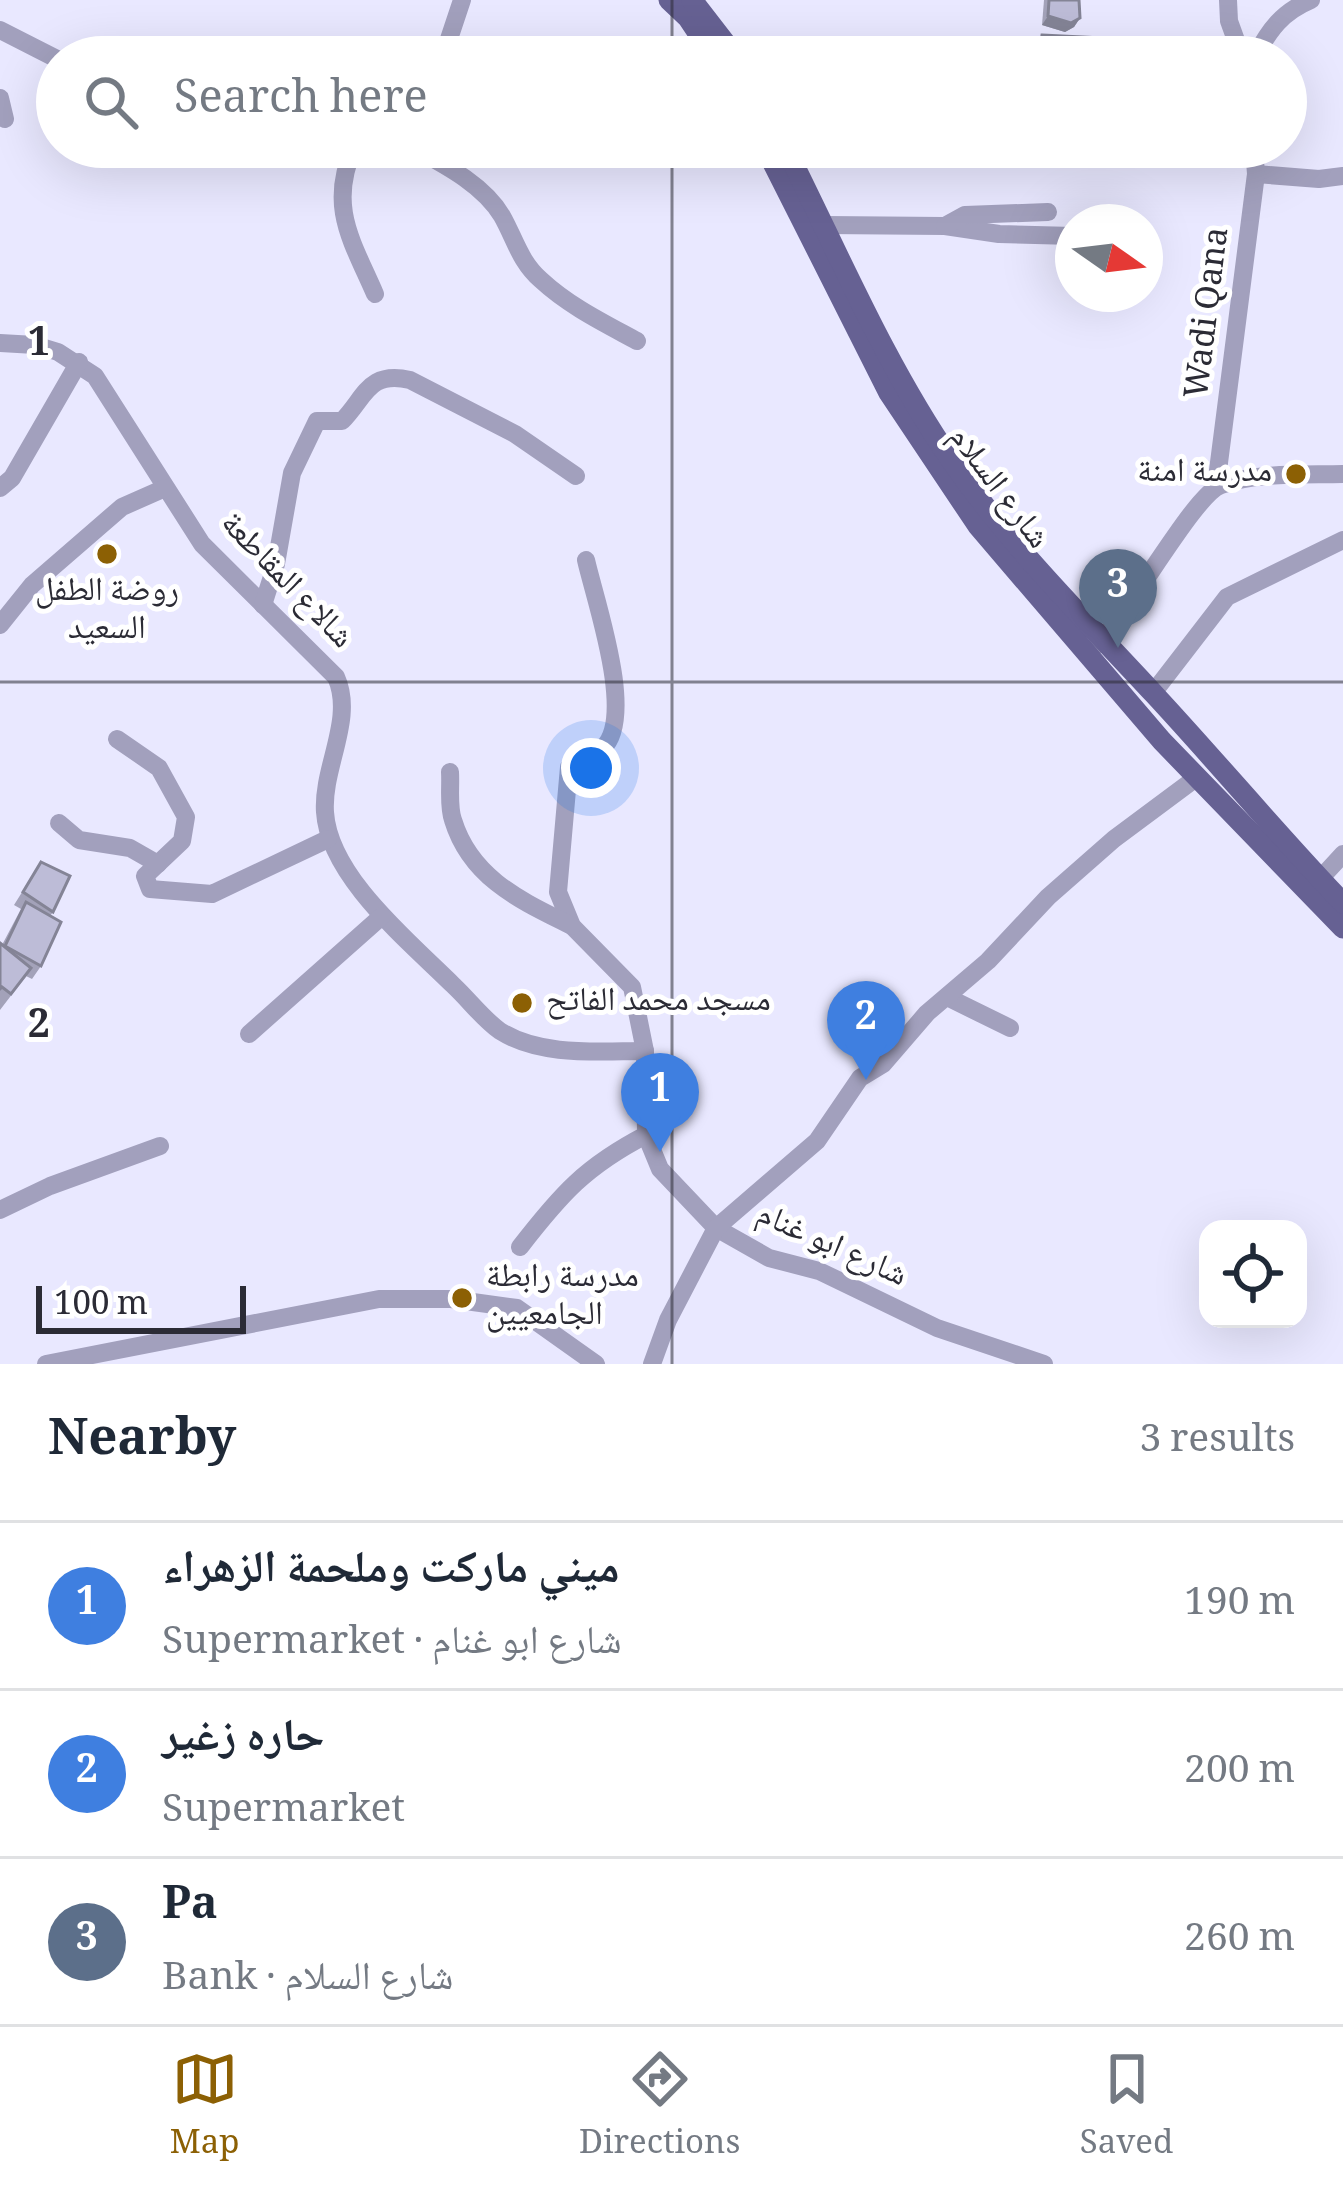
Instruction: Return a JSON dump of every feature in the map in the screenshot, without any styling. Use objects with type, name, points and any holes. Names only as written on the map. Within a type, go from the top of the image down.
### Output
[{"type":"main road","points":[[669,0],[700,36]]},
{"type":"main road","points":[[692,0],[720,36]]},
{"type":"main road","name":"شارع السلام","points":[[776,168],[889,393],[978,526],[1095,646],[1153,693],[1343,904]]},
{"type":"main road","name":"شارع السلام","points":[[795,168],[899,374],[949,458],[1196,778],[1343,928]]},
{"type":"street","points":[[449,36],[462,0]]},
{"type":"street","points":[[1228,0],[1234,36]]},
{"type":"street","points":[[1266,36],[1287,11],[1311,0]]},
{"type":"street","points":[[0,30],[36,48]]},
{"type":"street","points":[[0,98],[5,119]]},
{"type":"street","points":[[345,168],[342,218],[374,294]]},
{"type":"street","points":[[450,168],[498,211],[516,251],[538,279],[578,309],[637,341]]},
{"type":"street","name":"Wadi Qana","points":[[1216,486],[1256,168]]},
{"type":"street","points":[[1256,174],[1340,180]]},
{"type":"street","points":[[945,226],[965,215],[1048,212]]},
{"type":"street","points":[[825,225],[945,226],[1055,236]]},
{"type":"street","points":[[0,343],[35,345],[79,362],[12,478],[0,488]]},
{"type":"street","name":"شالاع المقاطعة","points":[[79,362],[110,394],[202,544],[324,662],[343,692],[344,709],[325,782],[328,839]]},
{"type":"street","points":[[263,605],[276,564],[292,473],[317,421],[342,421],[370,385],[395,376],[410,380],[515,434],[576,476]]},
{"type":"street","points":[[1095,646],[1126,612],[1186,521],[1216,486],[1276,475],[1343,474]]},
{"type":"street","points":[[0,625],[32,585],[122,507],[165,488]]},
{"type":"street","points":[[1153,693],[1227,598],[1343,540]]},
{"type":"street","points":[[572,926],[558,892],[569,767],[604,747],[614,729],[615,680],[586,560]]},
{"type":"street","points":[[116,739],[159,768],[184,810],[187,826],[182,841],[144,878],[149,889],[212,894],[328,839],[382,916],[501,1031],[571,1051],[645,1051]]},
{"type":"street","points":[[450,772],[452,819],[476,862],[498,889],[572,926],[632,987],[645,1051],[646,1135],[602,1158],[573,1182],[520,1247]]},
{"type":"street","points":[[652,1364],[668,1320],[716,1228],[817,1141],[860,1078],[883,1064],[928,1013],[949,998],[1048,897],[1114,839],[1196,778]]},
{"type":"street","points":[[59,823],[79,840],[130,848],[158,864]]},
{"type":"street","points":[[1320,879],[1343,854]]},
{"type":"street","points":[[249,1034],[382,916]]},
{"type":"street","points":[[949,998],[1010,1028]]},
{"type":"street","name":"شارع ابو غنام","points":[[646,1135],[661,1169],[716,1228],[769,1258],[833,1277],[937,1328],[1044,1364]]},
{"type":"street","points":[[0,1210],[50,1186],[160,1146]]},
{"type":"street","points":[[46,1364],[379,1300],[451,1300],[517,1308],[596,1364]]},
{"type":"building","points":[[1049,0],[1079,0],[1080,18],[1071,23],[1048,16]]},
{"type":"building","points":[[41,862],[70,876],[53,912],[23,892]]},
{"type":"building","points":[[26,902],[61,922],[41,966],[5,946]]},
{"type":"building","points":[[0,943],[31,968],[11,994],[0,989]]},
{"type":"place","name":"مدرسة امنة","points":[[1296,474]]},
{"type":"place","name":"روضة الطفل السعيد","points":[[107,554]]},
{"type":"place","name":"Pa","points":[[1118,648]]},
{"type":"place","name":"مسجد محمد الفاتح","points":[[522,1003]]},
{"type":"place","name":"حاره زغير","points":[[866,1080]]},
{"type":"place","name":"ميني ماركت وملحمة الزهراء","points":[[660,1152]]},
{"type":"place","name":"مدرسة رابطة الجامعيين","points":[[462,1298]]}]
